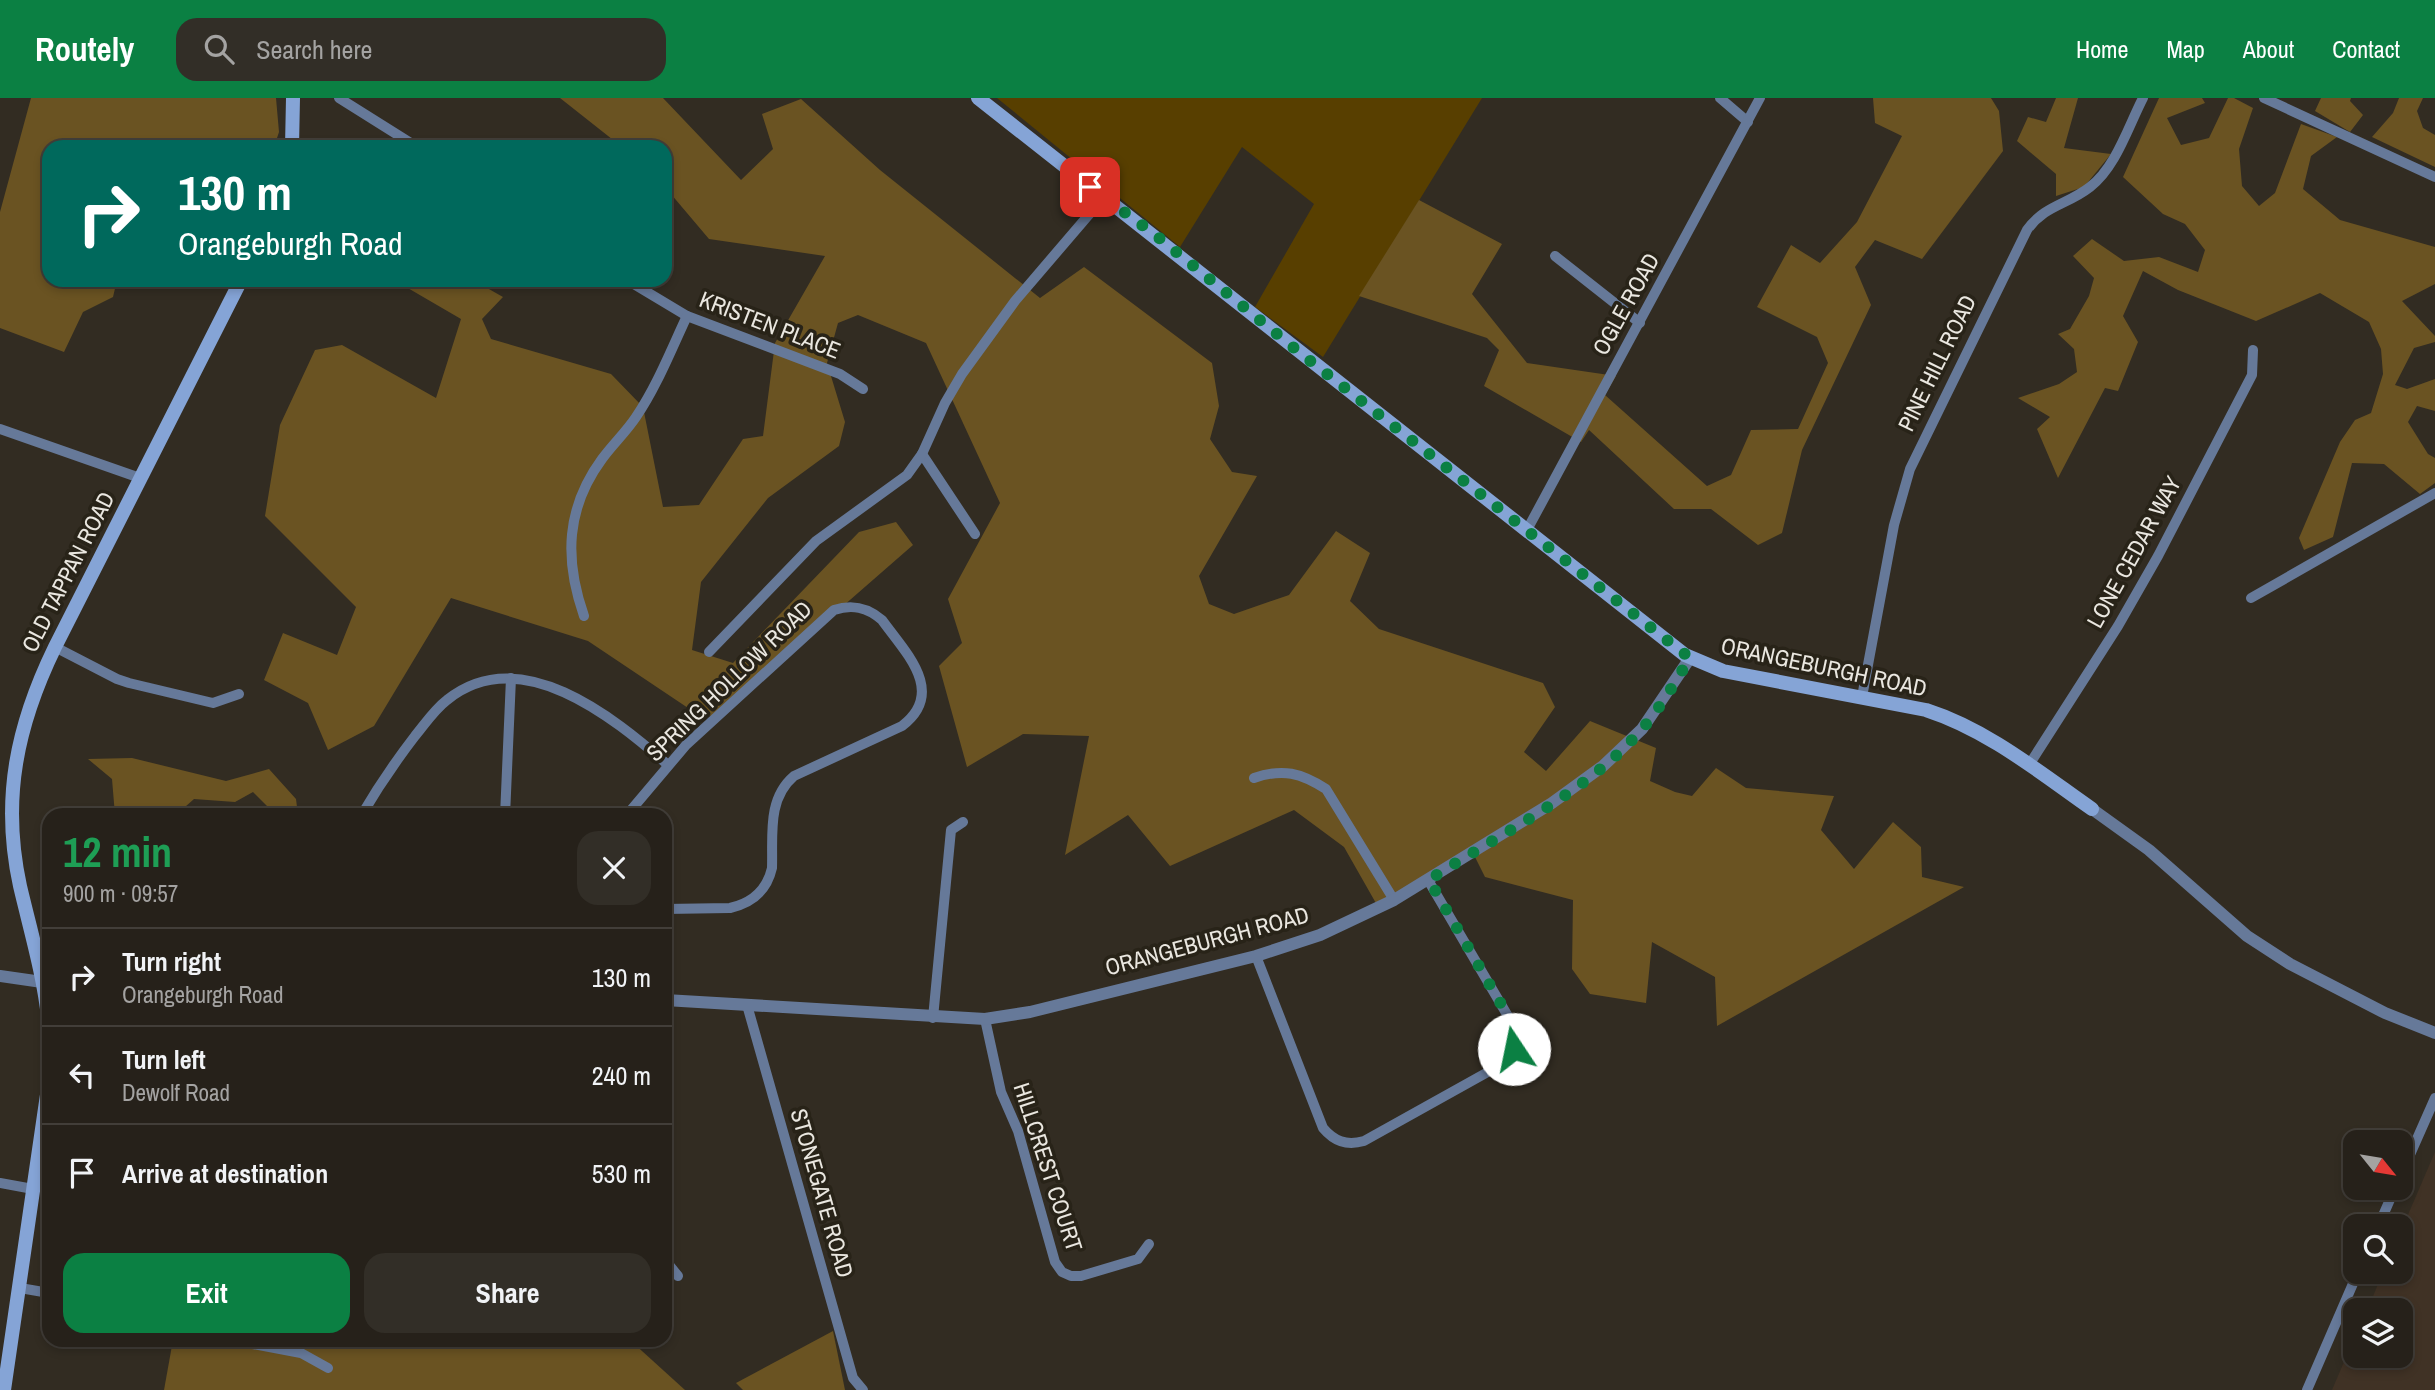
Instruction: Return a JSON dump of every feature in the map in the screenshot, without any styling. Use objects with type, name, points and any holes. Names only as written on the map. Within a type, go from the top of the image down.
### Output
[{"type":"main road","points":[[292,140],[293,98]]},
{"type":"main road","points":[[978,98],[1690,658]]},
{"type":"main road","name":"OLD TAPPAN ROAD","points":[[42,967],[16,863],[12,806],[17,750],[24,723],[55,647],[237,287]]},
{"type":"main road","name":"ORANGEBURGH ROAD","points":[[1690,658],[1723,671],[1862,697],[1948,717],[1989,737],[2092,809]]},
{"type":"main road","points":[[4,1390],[42,1128]]},
{"type":"street","points":[[339,98],[406,140]]},
{"type":"street","points":[[1720,98],[1748,122]]},
{"type":"street","name":"OGLE ROAD","points":[[1527,530],[1760,98]]},
{"type":"street","name":"PINE HILL ROAD","points":[[1862,697],[1894,525],[1920,444],[2027,230],[2041,213],[2080,194],[2102,175],[2143,98]]},
{"type":"street","points":[[2264,98],[2435,177]]},
{"type":"street","points":[[709,652],[817,541],[907,475],[922,454],[945,403],[962,374],[1015,301],[1104,197]]},
{"type":"street","points":[[1555,256],[1640,323]]},
{"type":"street","name":"KRISTEN PLACE","points":[[639,287],[687,316],[839,374],[863,389]]},
{"type":"street","points":[[584,616],[574,588],[570,553],[579,502],[593,473],[642,409],[687,316]]},
{"type":"street","name":"LONE CEDAR WAY","points":[[2029,765],[2118,626],[2173,530],[2252,375],[2253,350]]},
{"type":"street","points":[[0,429],[140,478]]},
{"type":"street","points":[[922,454],[975,534]]},
{"type":"street","points":[[2250,598],[2435,493]]},
{"type":"street","name":"SPRING HOLLOW ROAD","points":[[633,808],[687,745],[834,610],[854,607],[874,613],[919,674],[921,701],[902,726],[786,782],[776,799],[774,809],[770,877],[759,894],[740,906],[730,908],[672,909]]},
{"type":"street","points":[[55,647],[129,683],[213,704],[239,694]]},
{"type":"street","name":"ORANGEBURGH ROAD","points":[[672,1000],[985,1019],[1030,1012],[1256,956],[1320,935],[1429,880],[1552,803],[1603,766],[1642,729],[1690,658]]},
{"type":"street","points":[[505,808],[510,678]]},
{"type":"street","points":[[366,808],[393,765],[436,710],[447,700],[489,680],[510,678],[543,684],[597,710],[633,735],[668,765]]},
{"type":"street","points":[[1254,778],[1274,771],[1308,778],[1326,789],[1394,900]]},
{"type":"street","points":[[2092,809],[2149,850],[2247,936],[2290,964],[2385,1013],[2435,1033]]},
{"type":"street","points":[[933,1017],[951,830],[963,822]]},
{"type":"street","points":[[1256,956],[1322,1128],[1345,1143],[1364,1141],[1504,1063],[1516,1041],[1512,1023],[1429,880]]},
{"type":"street","points":[[0,976],[42,982]]},
{"type":"street","name":"STONEGATE ROAD","points":[[747,1005],[853,1378],[863,1390]]},
{"type":"street","name":"HILLCREST COURT","points":[[985,1019],[1001,1092],[1018,1131],[1055,1262],[1062,1272],[1081,1276],[1138,1259],[1149,1244]]},
{"type":"street","points":[[2413,1148],[2435,1098]]},
{"type":"street","points":[[0,1183],[33,1189]]},
{"type":"street","points":[[672,1269],[678,1276]]},
{"type":"street","points":[[2307,1390],[2353,1284]]},
{"type":"street","points":[[20,1288],[42,1292]]},
{"type":"street","points":[[269,1347],[301,1353],[328,1368]]},
{"type":"shaded area","points":[[31,98],[276,98],[279,132],[276,140],[42,140],[42,287],[115,287],[113,297],[83,312],[64,352],[0,328],[0,212]]},
{"type":"shaded area","points":[[560,98],[663,98],[741,180],[773,149],[762,114],[801,99],[880,170],[1040,298],[1084,267],[1212,363],[1219,406],[1210,439],[1232,472],[1257,476],[1199,576],[1209,604],[1234,614],[1289,595],[1336,531],[1370,553],[1350,601],[1379,629],[1543,683],[1555,707],[1524,752],[1546,771],[1590,721],[1656,748],[1650,781],[1675,792],[1692,796],[1716,768],[1746,788],[1834,796],[1821,830],[1854,869],[1893,822],[1921,847],[1922,877],[1964,887],[1717,1026],[1715,977],[1652,942],[1646,1003],[1590,994],[1572,969],[1573,900],[1485,877],[1473,853],[1377,905],[1344,847],[1294,810],[1170,866],[1128,815],[1065,855],[1089,736],[1023,734],[967,767],[939,666],[962,643],[948,599],[1000,503],[926,343],[858,315],[838,323],[827,363],[845,422],[839,446],[768,498],[701,582],[692,650],[733,663],[859,532],[896,522],[913,545],[716,717],[694,712],[588,641],[451,598],[374,726],[328,750],[308,703],[264,680],[283,633],[337,655],[356,607],[265,516],[280,425],[315,350],[342,345],[436,398],[461,319],[406,287],[485,287],[503,297],[482,319],[491,339],[611,374],[643,407],[663,507],[699,505],[743,439],[763,436],[775,343],[825,256],[709,239],[672,195],[672,140],[613,140]]},
{"type":"shaded area","points":[[997,98],[1482,98],[1323,357],[1255,307],[1314,204],[1242,147],[1180,247]]},
{"type":"shaded area","points":[[1873,98],[1991,98],[1999,111],[2003,151],[1922,259],[1875,240],[1855,267],[1871,305],[1802,450],[1782,533],[1758,545],[1711,509],[1674,509],[1589,430],[1581,442],[1484,386],[1499,350],[1487,338],[1359,296],[1419,200],[1502,244],[1472,294],[1527,363],[1616,376],[1605,395],[1707,486],[1731,475],[1751,430],[1798,429],[1828,363],[1817,337],[1757,307],[1791,245],[1820,263],[1857,222],[1902,136],[1875,123]]},
{"type":"shaded area","points":[[2056,98],[2078,98],[2064,148],[2111,154],[2084,187],[2056,196],[2056,174],[2017,141],[2028,117],[2046,122]]},
{"type":"shaded area","points":[[2159,98],[2202,98],[2205,103],[2167,118],[2181,145],[2209,138],[2228,98],[2234,98],[2253,108],[2239,149],[2242,186],[2259,206],[2275,193],[2301,124],[2337,137],[2311,156],[2303,189],[2340,220],[2435,247],[2435,284],[2402,301],[2435,336],[2435,342],[2414,348],[2395,385],[2407,389],[2435,379],[2435,411],[2417,406],[2408,422],[2428,454],[2435,458],[2435,483],[2420,494],[2384,464],[2352,463],[2333,537],[2304,550],[2299,538],[2340,442],[2355,420],[2371,413],[2383,374],[2381,349],[2369,322],[2320,293],[2256,321],[2178,290],[2143,271],[2123,316],[2138,342],[2118,391],[2105,388],[2058,478],[2037,429],[2050,417],[2018,398],[2059,384],[2077,372],[2074,349],[2058,334],[2070,329],[2089,296],[2094,278],[2073,256],[2092,239],[2124,261],[2159,257],[2198,272],[2205,250],[2185,224],[2163,214],[2123,177]]},
{"type":"shaded area","points":[[2321,98],[2351,98],[2350,101],[2363,115],[2350,132],[2315,111]]},
{"type":"shaded area","points":[[2399,98],[2423,98],[2417,111],[2423,128],[2435,135],[2435,167],[2372,137],[2393,113]]},
{"type":"shaded area","points":[[132,758],[226,781],[269,769],[296,799],[297,808],[269,808],[253,792],[235,802],[194,799],[184,808],[114,808],[112,779],[88,759]]},
{"type":"shaded area","points":[[2435,1152],[2435,1390],[2332,1390],[2343,1364],[2343,1368],[2413,1368],[2413,1298],[2372,1298],[2378,1284],[2413,1284],[2413,1214],[2408,1214]]},
{"type":"shaded area","points":[[833,1331],[845,1390],[743,1390],[736,1383]]},
{"type":"shaded area","points":[[172,1347],[638,1347],[685,1390],[164,1390]]},
{"type":"route","points":[[1090,187],[1153,233],[1304,356],[1690,658],[1642,729],[1603,766],[1552,803],[1429,880],[1512,1023],[1516,1041],[1514,1049]]}]
